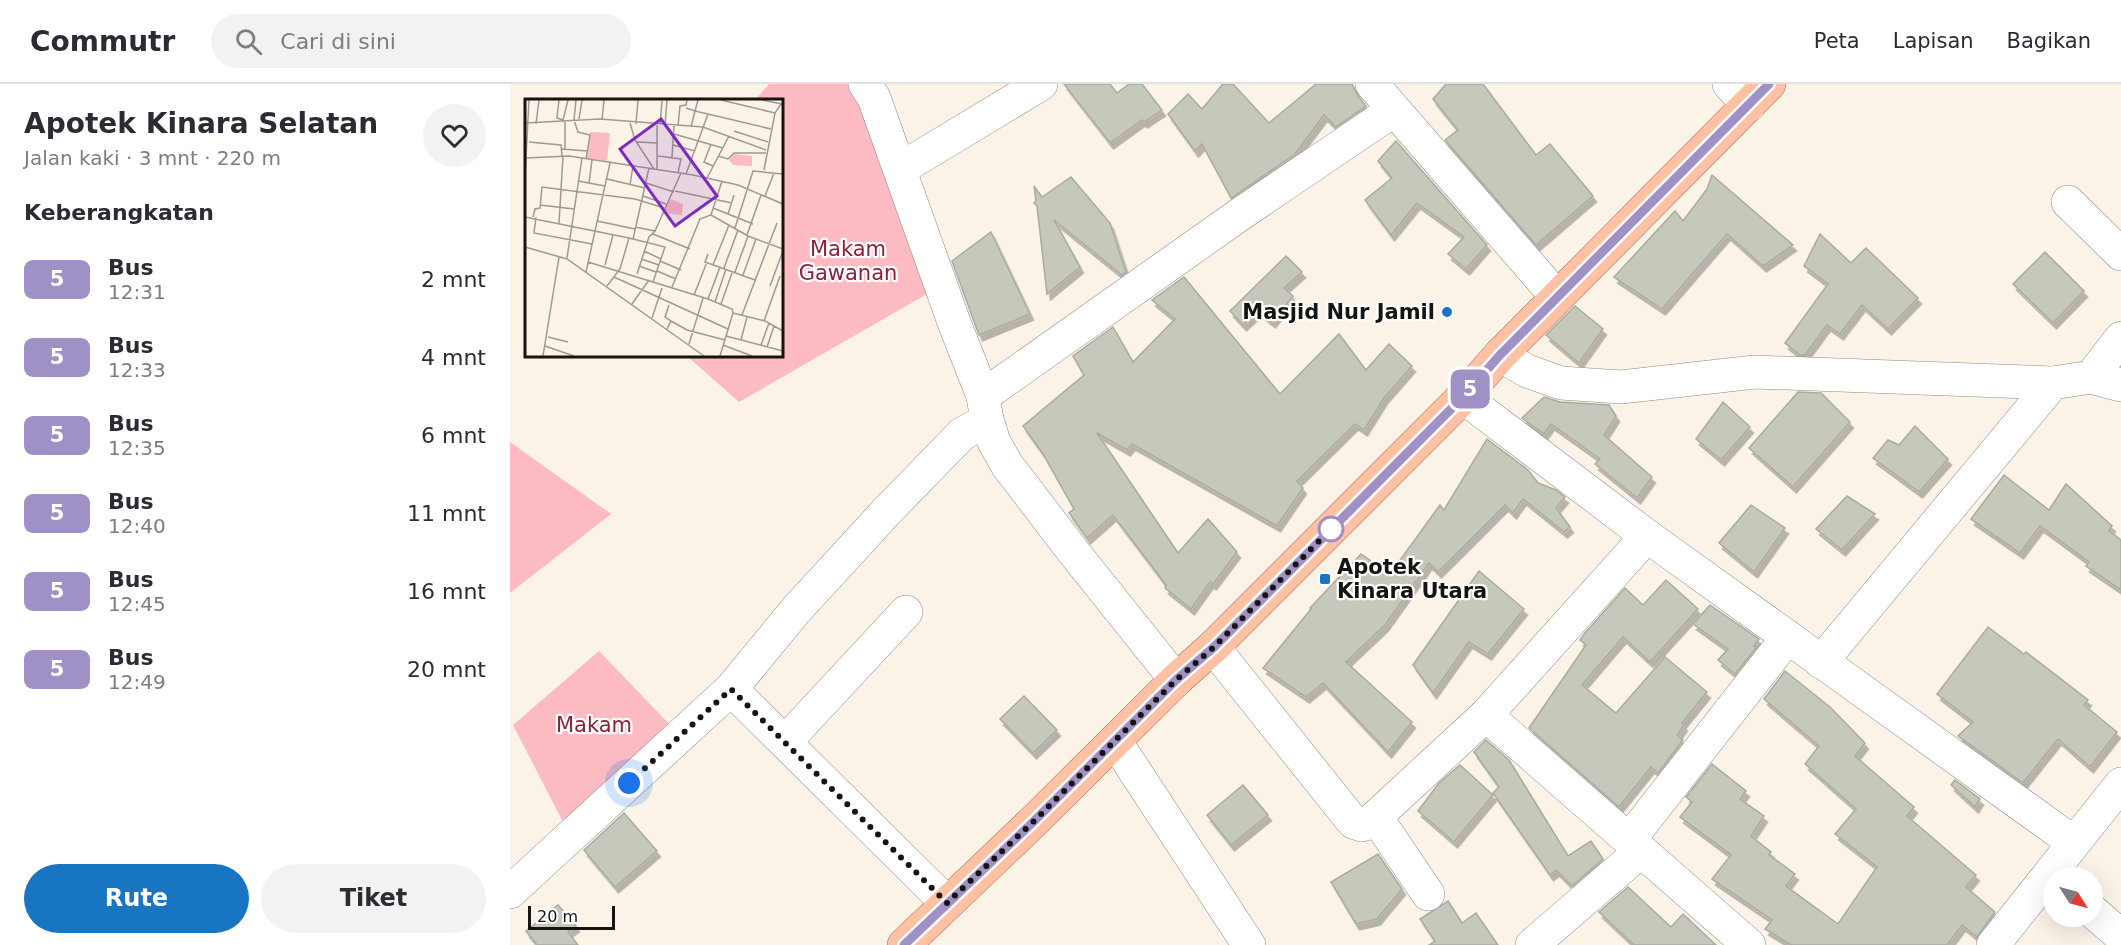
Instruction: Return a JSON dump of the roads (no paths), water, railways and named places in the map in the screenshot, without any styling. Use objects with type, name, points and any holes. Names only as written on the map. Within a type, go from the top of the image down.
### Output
[{"type":"main road","points":[[904,945],[1176,680],[1214,647],[1463,397],[1749,91]]},
{"type":"street","points":[[900,169],[1041,84]]},
{"type":"street","points":[[1372,84],[1557,297]]},
{"type":"street","points":[[878,89],[900,169],[985,408],[994,442],[1007,465],[1176,680]]},
{"type":"street","points":[[510,892],[731,689],[796,610],[985,408],[1239,215],[1395,110]]},
{"type":"street","points":[[2068,202],[2121,254]]},
{"type":"street","points":[[1500,355],[1527,371],[1562,383],[1621,387],[1755,372],[2054,383],[2106,381],[2121,338]]},
{"type":"street","points":[[1821,662],[2054,383]]},
{"type":"street","points":[[1463,397],[1647,536],[2073,842]]},
{"type":"street","points":[[1214,647],[1353,822],[1362,825],[1370,823],[1486,715],[1647,536]]},
{"type":"street","points":[[785,742],[906,612]]},
{"type":"street","points":[[1532,945],[1635,846],[1788,637]]},
{"type":"street","points":[[731,689],[947,903]]},
{"type":"street","points":[[1486,715],[1749,945]]},
{"type":"street","points":[[1115,741],[1249,945]]},
{"type":"street","points":[[2058,867],[2073,842],[2121,784]]},
{"type":"street","points":[[1376,817],[1428,894]]},
{"type":"street","points":[[1997,943],[2043,887]]},
{"type":"street","points":[[2103,920],[2121,936]]},
{"type":"place","name":"Masjid Nur Jamil","points":[[1447,312]]},
{"type":"place","name":"Apotek Kinara Utara","points":[[1325,579]]},
{"type":"park label","name":"Makam Gawanan","points":[[848,261]]},
{"type":"park label","name":"Makam","points":[[594,725]]}]
